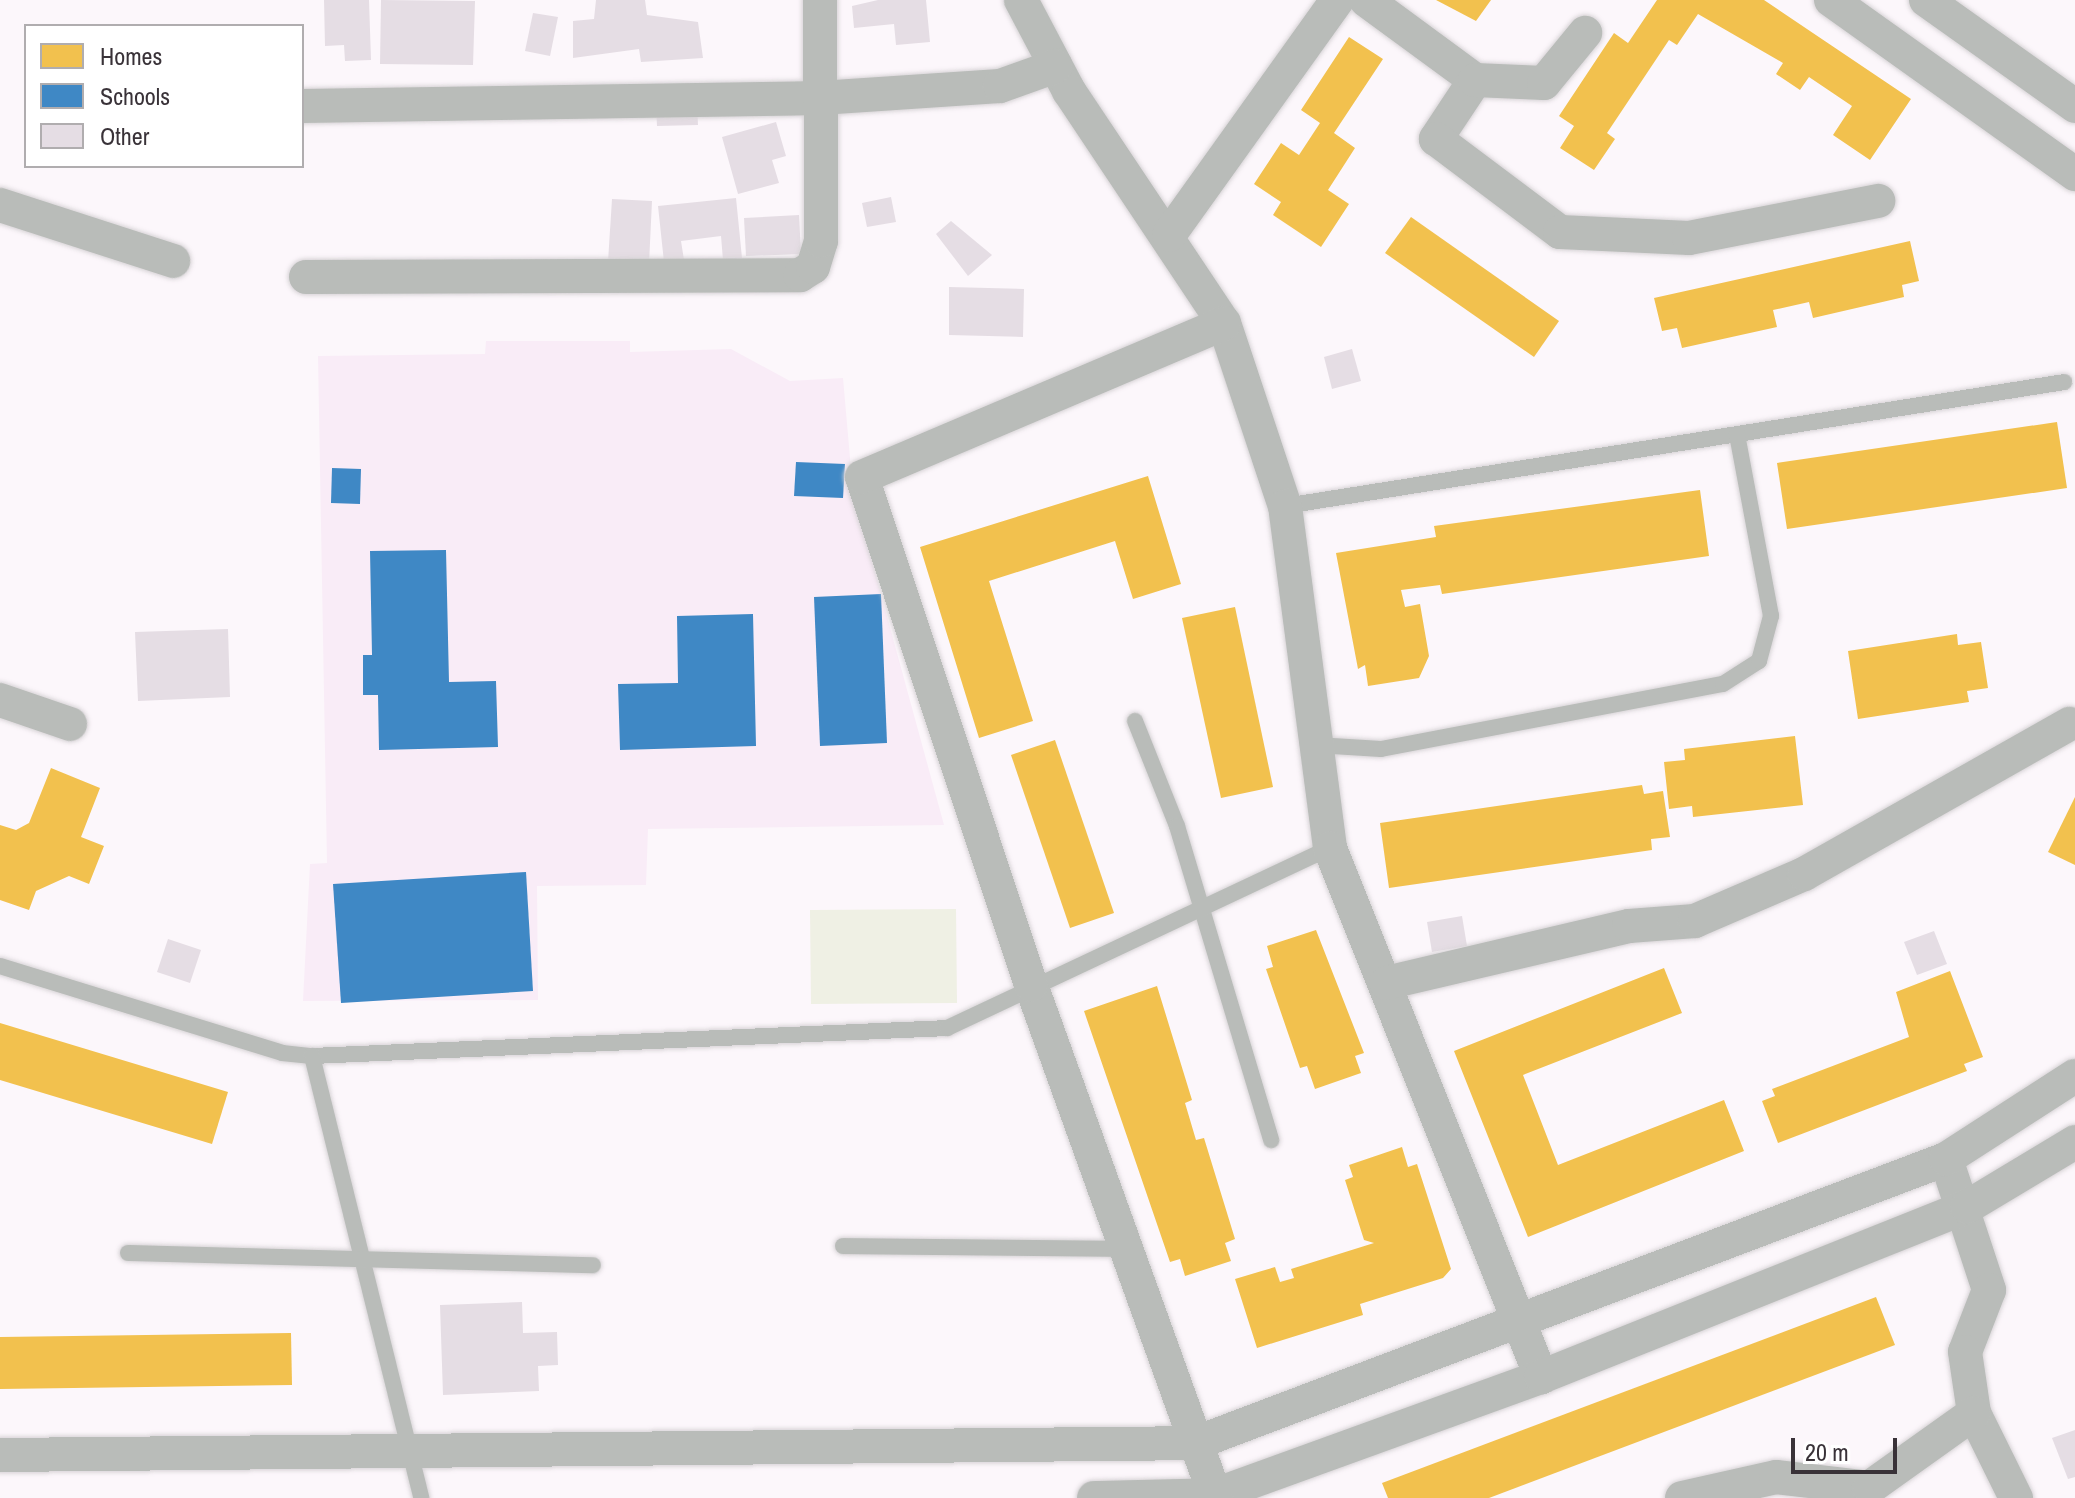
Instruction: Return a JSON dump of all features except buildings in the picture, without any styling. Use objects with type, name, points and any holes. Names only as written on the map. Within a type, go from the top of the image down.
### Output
[{"type":"street","points":[[306,277],[800,275],[820,255],[820,0]]},
{"type":"street","points":[[1021,0],[1056,66],[1224,323],[1285,506],[1330,848],[1541,1377]]},
{"type":"street","points":[[1169,235],[1337,0]]},
{"type":"street","points":[[1366,0],[1475,80],[1544,83],[1585,33]]},
{"type":"street","points":[[1831,0],[2075,174]]},
{"type":"street","points":[[1926,0],[2075,106]]},
{"type":"street","points":[[304,106],[820,98],[1000,86],[1056,66]]},
{"type":"street","points":[[1475,80],[1436,139],[1560,232],[1689,238],[1878,201]]},
{"type":"street","points":[[0,205],[173,261]]},
{"type":"street","points":[[1216,1496],[1031,985],[862,477],[1224,323]]},
{"type":"street","points":[[0,700],[70,724]]},
{"type":"street","points":[[1386,983],[1629,926],[1695,921],[1817,867],[2069,724]]},
{"type":"street","points":[[0,1455],[413,1455],[1196,1443],[1520,1326],[1946,1159],[2075,1076]]},
{"type":"street","points":[[1094,1498],[1216,1496],[1541,1377],[1967,1207],[2075,1142]]},
{"type":"street","points":[[1946,1159],[1967,1207],[1989,1290],[1965,1352],[1974,1413],[2016,1498]]},
{"type":"street","points":[[1682,1498],[1776,1477],[1869,1488],[1974,1413]]},
{"type":"lane","points":[[1285,506],[2064,382]]},
{"type":"lane","points":[[1316,745],[1397,746],[1723,684],[1759,661],[1771,616],[1737,434]]},
{"type":"lane","points":[[1135,721],[1203,905],[1271,1140]]},
{"type":"lane","points":[[0,966],[282,1053],[312,1056],[947,1028],[1031,985],[1330,848]]},
{"type":"lane","points":[[312,1056],[413,1455],[421,1498]]},
{"type":"lane","points":[[843,1246],[1126,1249]]},
{"type":"lane","points":[[128,1253],[593,1265]]},
{"type":"shaded area","points":[[486,341],[630,341],[630,352],[731,349],[790,381],[843,378],[853,492],[944,825],[648,829],[646,885],[537,886],[538,1000],[303,1001],[310,864],[327,863],[318,356],[485,354]]},
{"type":"shaded area","points":[[956,909],[957,1003],[811,1004],[810,910]]}]
